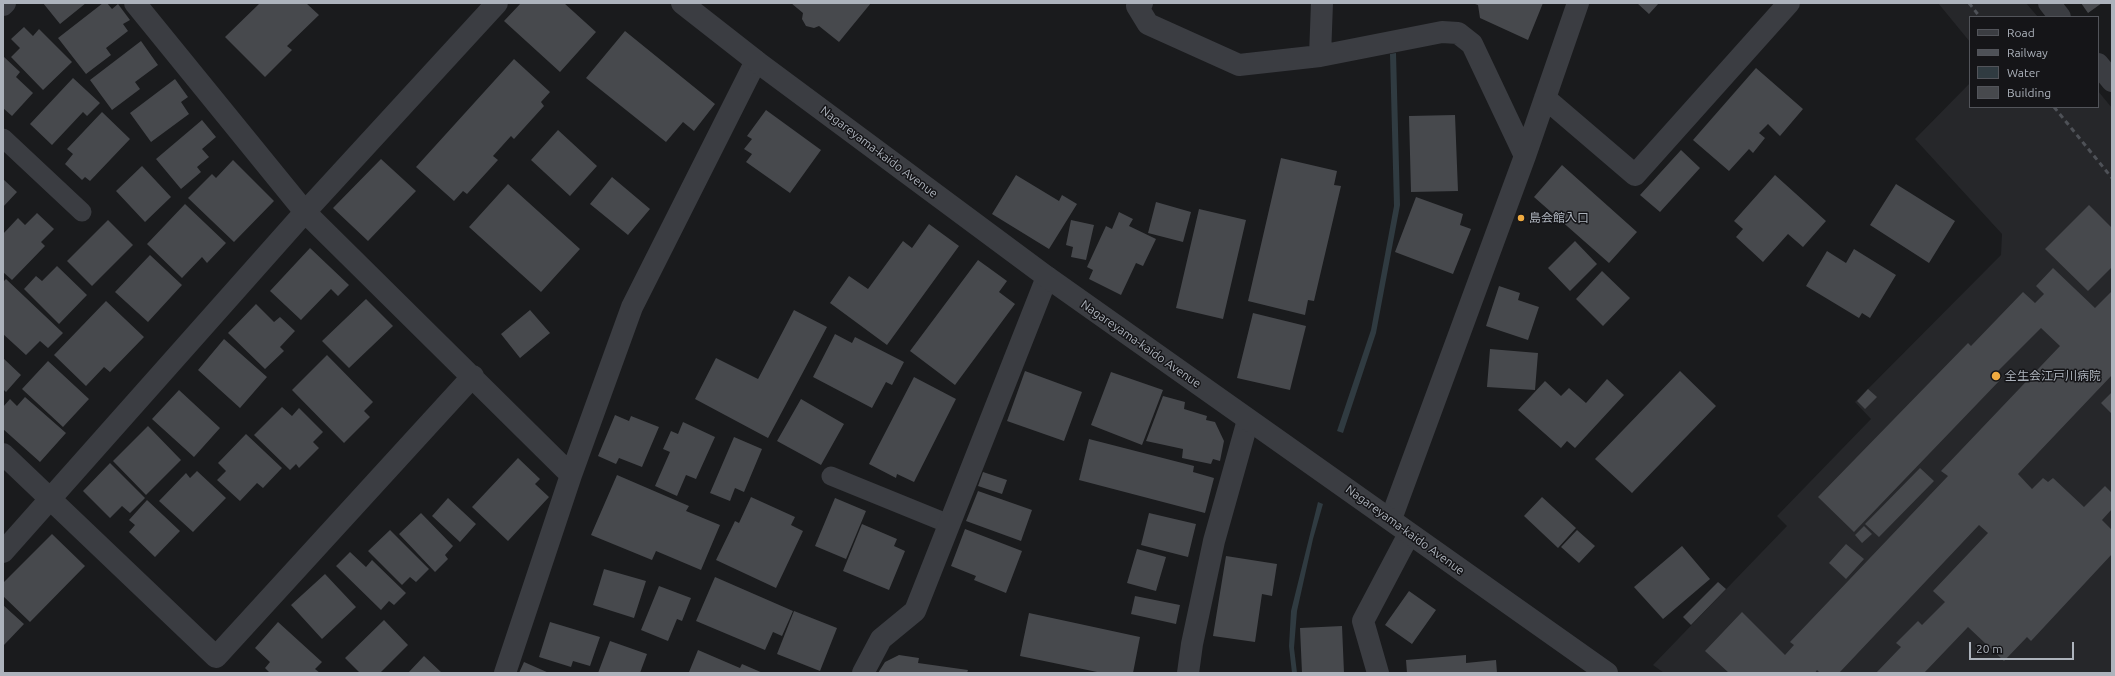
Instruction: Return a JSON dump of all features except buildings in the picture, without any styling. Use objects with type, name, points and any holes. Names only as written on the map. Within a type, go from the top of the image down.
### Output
[{"type":"street","points":[[135,3],[305,212],[473,376],[571,475]]},
{"type":"street","points":[[3,552],[305,212],[497,3]]},
{"type":"street","name":"Nagareyama-kaido Avenue","points":[[682,3],[756,61],[1047,277],[1248,420],[1391,519],[1409,534],[1608,673]]},
{"type":"street","points":[[1142,3],[1137,6],[1148,24],[1239,64],[1320,56],[1442,32],[1458,33],[1472,44],[1525,156]]},
{"type":"street","points":[[1320,56],[1322,3]]},
{"type":"street","points":[[1391,519],[1525,156],[1578,3]]},
{"type":"street","points":[[1545,98],[1635,175],[1789,3]]},
{"type":"street","points":[[2049,3],[2059,16]]},
{"type":"street","points":[[505,673],[571,475],[632,307],[756,61]]},
{"type":"street","points":[[2099,65],[2112,81]]},
{"type":"street","points":[[863,673],[881,639],[915,611],[1047,277]]},
{"type":"street","points":[[3,454],[216,658],[473,376]]},
{"type":"street","points":[[1188,673],[1192,644],[1214,541],[1248,420]]},
{"type":"street","points":[[1378,673],[1363,621],[1409,534]]},
{"type":"lane","points":[[3,138],[82,212]]},
{"type":"lane","points":[[831,476],[949,524]]},
{"type":"shaded area","points":[[1938,3],[2026,3],[2037,16],[1969,16],[1969,41]]},
{"type":"shaded area","name":"全生会江戸川病院","points":[[1969,84],[1969,108],[2099,108],[2099,92],[2112,108],[2112,673],[1664,673],[1653,665],[1787,526],[1777,516],[1871,419],[1855,402],[2001,255],[2002,234],[1915,139]]},
{"type":"water","points":[[1396,53],[1400,205],[1376,333],[1343,433],[1337,431],[1371,330],[1394,206],[1390,54]]},
{"type":"water","points":[[1318,502],[1323,504],[1313,539],[1297,611],[1294,648],[1297,673],[1292,673],[1289,646],[1291,611]]},
{"type":"railway","points":[[1969,3],[1979,16]]},
{"type":"railway","points":[[2055,108],[2112,178]]},
{"type":"place","name":"島会館入口","points":[[1521,218]]},
{"type":"place","name":"全生会江戸川病院","points":[[1996,376]]}]
